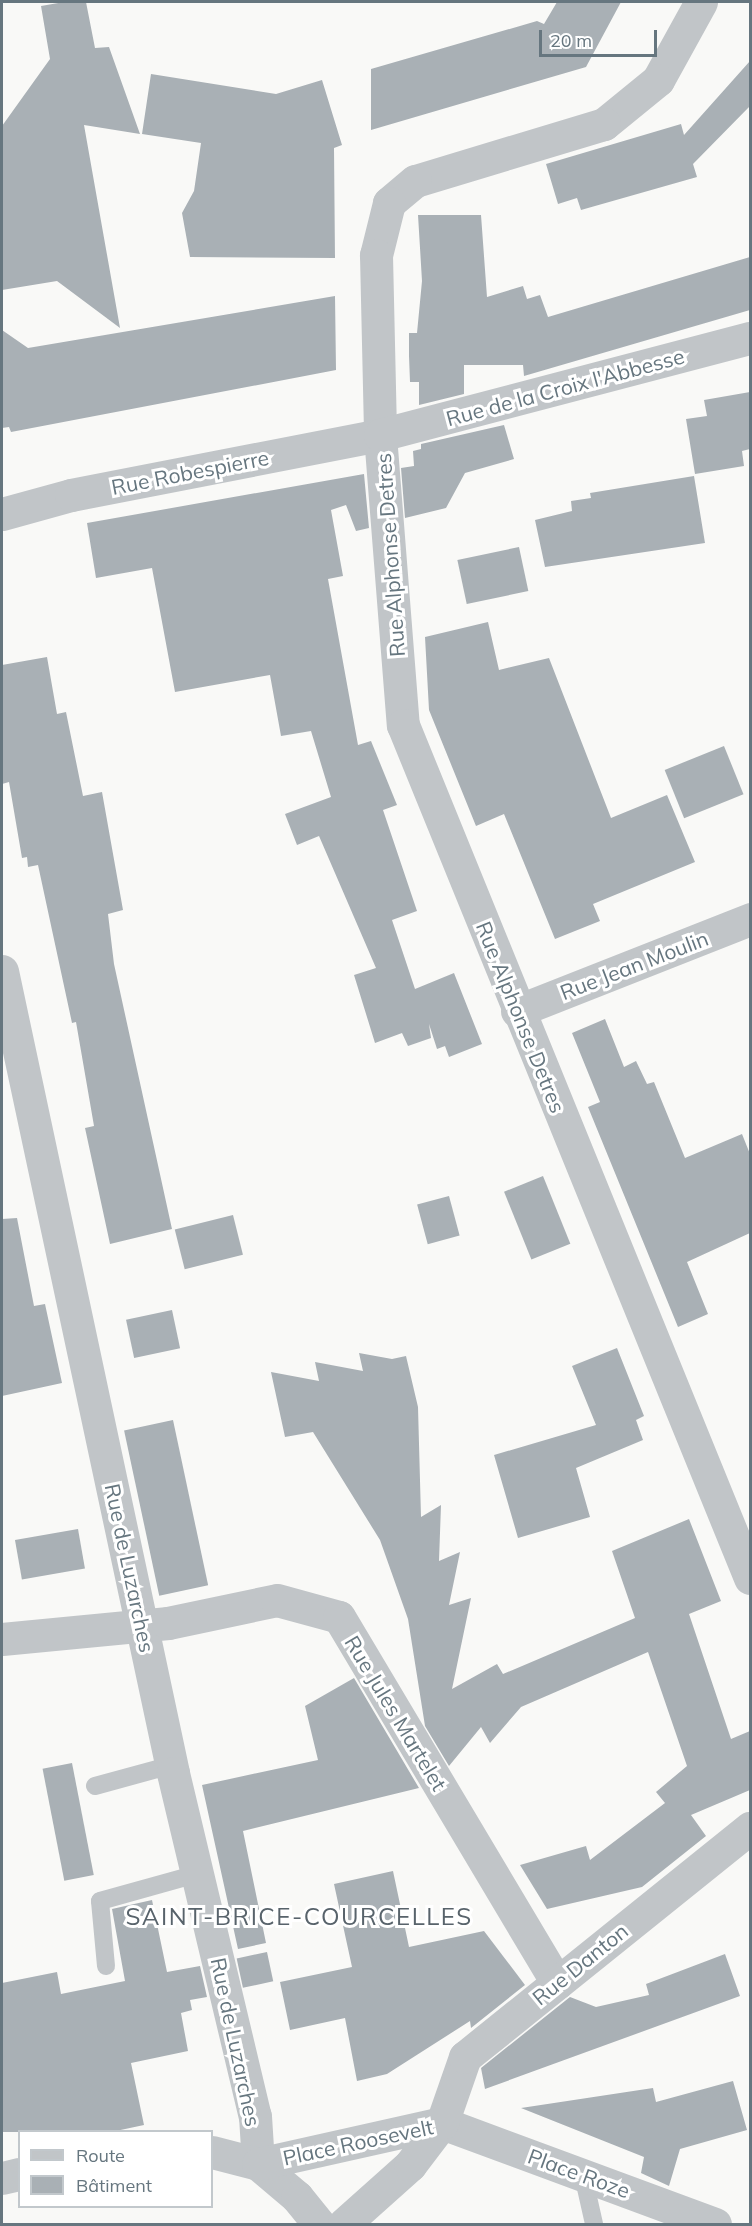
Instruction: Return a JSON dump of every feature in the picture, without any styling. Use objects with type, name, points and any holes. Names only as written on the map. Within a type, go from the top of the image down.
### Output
[{"type":"street","name":"Rue Alphonse Detres","points":[[701,2],[658,80],[604,124],[415,181],[388,203],[376,255],[380,435],[403,725],[517,1011],[750,1578]]},
{"type":"street","name":"Rue de la Croix l'Abbesse","points":[[380,435],[750,338]]},
{"type":"street","name":"Rue Robespierre","points":[[2,514],[71,495],[380,435]]},
{"type":"street","name":"Rue Jean Moulin","points":[[517,1011],[750,919]]},
{"type":"street","name":"Rue de Luzarches","points":[[2,971],[173,1769],[255,2116],[258,2164]]},
{"type":"street","name":"Rue Jules Martelet","points":[[2,1639],[142,1625],[277,1600],[339,1617],[557,1983]]},
{"type":"street","name":"Rue Danton","points":[[442,2123],[465,2057],[750,1828]]},
{"type":"street","name":"Place Roosevelt","points":[[258,2164],[442,2123]]},
{"type":"street","name":"Place Roosevelt","points":[[344,2224],[410,2165],[442,2123]]},
{"type":"street","name":"Place Roze","points":[[442,2123],[715,2224]]},
{"type":"street","points":[[213,2152],[258,2164]]},
{"type":"street","name":"Place Roosevelt","points":[[258,2164],[297,2197],[319,2224]]},
{"type":"street","points":[[2,2178],[18,2174]]},
{"type":"lane","points":[[95,1786],[173,1769]]},
{"type":"lane","points":[[106,1966],[100,1901],[198,1874]]},
{"type":"lane","points":[[584,2175],[594,2224]]},
{"type":"building","points":[[64,2],[86,2],[95,48],[109,47],[140,134],[84,125],[120,328],[57,281],[2,290],[2,126],[50,59],[41,6]]},
{"type":"building","points":[[557,2],[621,2],[586,67],[371,130],[371,69],[537,21],[544,24]]},
{"type":"building","points":[[750,61],[750,106],[693,164],[697,177],[581,210],[577,198],[558,204],[546,164],[681,124],[684,135]]},
{"type":"building","points":[[151,74],[276,94],[322,80],[342,145],[334,148],[335,258],[190,257],[182,213],[194,191],[201,143],[142,134]]},
{"type":"building","points":[[418,215],[481,215],[487,297],[523,286],[527,299],[540,295],[548,317],[750,257],[750,310],[524,376],[523,365],[464,365],[464,394],[419,405],[419,382],[410,382],[409,356],[409,333],[417,333],[422,281]]},
{"type":"building","points":[[335,296],[336,370],[11,432],[9,427],[2,428],[2,330],[28,348]]},
{"type":"building","points":[[750,392],[750,449],[742,451],[744,466],[695,474],[686,419],[707,416],[704,400]]},
{"type":"building","points":[[504,425],[514,459],[465,473],[446,508],[405,518],[401,468],[414,466],[413,451],[421,449],[421,444]]},
{"type":"building","points":[[364,474],[369,528],[356,531],[346,505],[331,510],[343,576],[328,579],[358,745],[371,741],[397,805],[383,810],[417,911],[392,920],[415,989],[454,973],[482,1044],[449,1057],[445,1046],[437,1049],[429,1024],[431,1038],[408,1046],[402,1033],[375,1043],[354,975],[376,968],[319,836],[297,845],[285,814],[331,797],[311,731],[281,736],[270,675],[175,692],[152,568],[96,578],[87,523]]},
{"type":"building","points":[[694,476],[705,543],[545,567],[535,520],[572,511],[571,501],[591,498],[590,493]]},
{"type":"building","points":[[519,547],[528,591],[467,604],[457,560]]},
{"type":"building","points":[[488,622],[499,670],[549,658],[611,818],[667,795],[695,862],[593,904],[600,921],[555,939],[504,814],[476,826],[429,710],[425,637]]},
{"type":"building","points":[[47,657],[57,714],[66,712],[83,796],[102,792],[123,910],[108,914],[114,964],[172,1229],[110,1244],[85,1128],[94,1126],[76,1022],[72,1023],[38,865],[28,867],[27,857],[22,858],[9,782],[2,784],[2,665]]},
{"type":"building","points":[[724,746],[743,794],[684,818],[665,770]]},
{"type":"building","points":[[605,1019],[624,1067],[636,1061],[647,1084],[654,1082],[685,1158],[742,1134],[750,1154],[750,1233],[687,1262],[708,1314],[678,1327],[588,1107],[600,1102],[572,1033]]},
{"type":"building","points":[[543,1176],[570,1244],[531,1259],[504,1192]]},
{"type":"building","points":[[449,1196],[460,1236],[428,1244],[417,1205]]},
{"type":"building","points":[[233,1215],[243,1255],[185,1269],[175,1230]]},
{"type":"building","points":[[17,1218],[34,1306],[45,1304],[62,1383],[2,1396],[2,1219]]},
{"type":"building","points":[[172,1310],[180,1348],[134,1358],[126,1320]]},
{"type":"building","points":[[617,1348],[644,1416],[636,1420],[643,1440],[576,1468],[590,1517],[518,1538],[494,1455],[596,1425],[572,1366]]},
{"type":"building","points":[[359,1353],[392,1359],[406,1356],[418,1407],[421,1517],[441,1505],[439,1561],[460,1552],[449,1605],[471,1598],[452,1689],[497,1664],[503,1674],[635,1618],[612,1551],[689,1519],[721,1601],[689,1614],[731,1739],[750,1731],[750,1790],[691,1815],[706,1836],[642,1887],[547,1909],[520,1865],[586,1846],[590,1860],[665,1803],[656,1792],[687,1766],[648,1652],[521,1707],[490,1743],[481,1727],[449,1766],[425,1726],[408,1619],[380,1540],[313,1432],[285,1437],[271,1372],[319,1381],[315,1362],[363,1371]]},
{"type":"building","points":[[173,1420],[208,1585],[159,1596],[124,1430]]},
{"type":"building","points":[[78,1529],[85,1568],[22,1580],[15,1540]]},
{"type":"building","points":[[354,1678],[419,1788],[243,1831],[266,1943],[238,1949],[202,1785],[318,1760],[305,1706]]},
{"type":"building","points":[[72,1763],[94,1875],[64,1881],[43,1769]]},
{"type":"building","points":[[393,1871],[409,1947],[484,1931],[525,1985],[471,2028],[470,2021],[387,2074],[357,2081],[345,2018],[290,2030],[280,1982],[352,1967],[334,1884]]},
{"type":"building","points":[[152,1900],[167,1972],[200,1966],[207,1997],[190,2000],[192,2010],[181,2013],[188,2051],[131,2063],[144,2125],[120,2130],[2,2132],[2,1983],[57,1972],[61,1994],[125,1981],[112,1909]]},
{"type":"building","points":[[267,1952],[273,1981],[243,1988],[237,1958]]},
{"type":"building","points":[[725,1954],[740,1996],[485,2089],[481,2068],[570,1997],[596,2007],[649,1995],[646,1984]]},
{"type":"building","points":[[733,2081],[747,2130],[680,2149],[669,2186],[641,2173],[644,2157],[521,2108],[653,2088],[656,2102]]},
{"type":"district","name":"SAINT-BRICE-COURCELLES","points":[[299,1917]]}]
